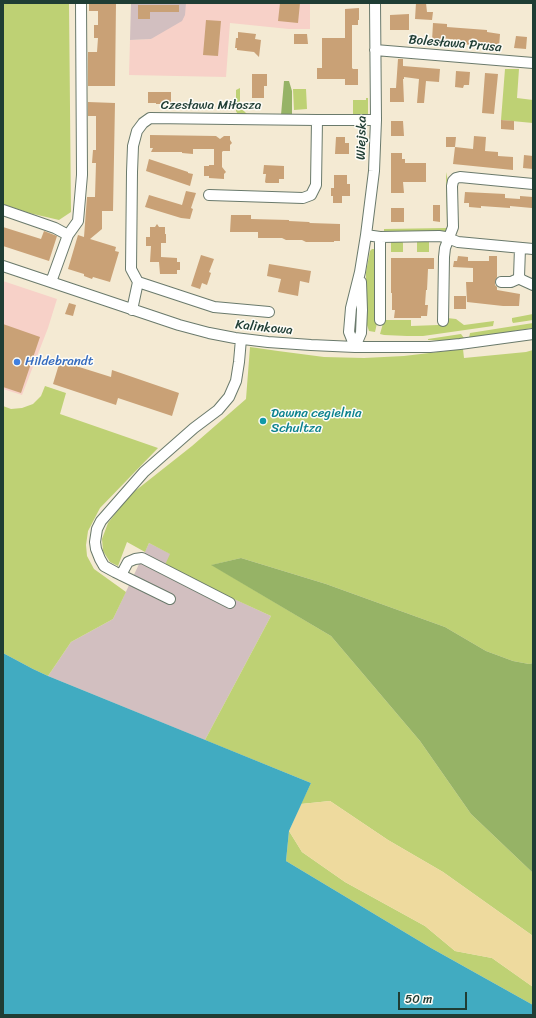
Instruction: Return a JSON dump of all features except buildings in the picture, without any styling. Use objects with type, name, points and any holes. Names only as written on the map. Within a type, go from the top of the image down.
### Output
[{"type":"street","points":[[51,282],[68,235],[78,221],[82,175],[81,3]]},
{"type":"street","name":"Wiejska","points":[[355,347],[361,332],[362,310],[360,272],[374,171],[376,120],[374,3]]},
{"type":"street","name":"Bolesława Prusa","points":[[375,50],[509,58],[533,64]]},
{"type":"street","name":"Czesława Miłosza","points":[[138,282],[131,270],[132,172],[133,146],[137,131],[143,122],[150,118],[376,120]]},
{"type":"street","points":[[208,195],[303,198],[311,195],[316,185],[317,120]]},
{"type":"street","points":[[443,321],[444,257],[445,248],[453,226],[453,181],[456,178],[460,178],[533,184]]},
{"type":"street","points":[[3,210],[55,228],[68,235]]},
{"type":"street","points":[[366,235],[380,237],[439,236],[458,242],[533,249]]},
{"type":"street","points":[[380,237],[380,320]]},
{"type":"street","points":[[520,248],[520,278],[533,285]]},
{"type":"street","name":"Kalinkowa","points":[[3,266],[179,325],[241,339],[311,346],[430,347],[533,334]]},
{"type":"street","points":[[501,282],[510,282],[520,278]]},
{"type":"street","points":[[132,310],[138,282],[214,307],[269,312]]},
{"type":"street","points":[[170,599],[104,566],[96,549],[95,542],[97,529],[101,521],[144,472],[218,410],[229,398],[236,381],[241,339]]},
{"type":"street","points":[[121,575],[128,562],[142,558],[230,603]]},
{"type":"shaded area","points":[[131,3],[186,3],[185,15],[182,21],[151,39],[130,40]]},
{"type":"shaded area","points":[[186,3],[310,3],[310,29],[289,29],[230,23],[226,77],[129,75],[130,40],[151,39]]},
{"type":"shaded area","points":[[3,281],[57,299],[48,328],[22,395],[3,389]]},
{"type":"shaded area","points":[[149,543],[171,554],[165,567],[271,616],[205,740],[48,676],[71,642],[113,619]]},
{"type":"green space","points":[[3,3],[69,3],[71,212],[59,220],[29,213],[3,204]]},
{"type":"green space","points":[[505,69],[519,69],[517,98],[533,100],[533,123],[501,120]]},
{"type":"green space","points":[[284,81],[289,81],[292,91],[292,115],[281,115]]},
{"type":"green space","points":[[240,88],[240,107],[247,114],[281,115],[238,115],[236,111],[236,90]]},
{"type":"green space","points":[[293,89],[306,89],[307,109],[294,110]]},
{"type":"green space","points":[[366,98],[368,98],[367,115],[281,115],[353,114],[353,100],[366,100]]},
{"type":"green space","points":[[446,172],[448,181],[449,229],[447,232],[384,233],[384,229],[447,228]]},
{"type":"green space","points":[[391,241],[402,241],[403,252],[391,252]]},
{"type":"green space","points":[[417,241],[428,241],[429,252],[417,252]]},
{"type":"green space","points":[[372,249],[377,251],[378,319],[375,332],[369,331],[366,322],[366,272],[370,251]]},
{"type":"green space","points":[[533,314],[533,320],[513,323],[512,321],[512,318]]},
{"type":"green space","points":[[447,318],[456,319],[464,325],[494,321],[493,326],[423,336],[380,334],[384,320],[411,320],[411,326],[438,325],[447,320]]},
{"type":"green space","points":[[533,323],[533,328],[469,338],[470,333]]},
{"type":"green space","points":[[461,334],[464,338],[448,341],[428,340],[428,339]]},
{"type":"green space","points":[[250,347],[324,357],[364,358],[404,356],[463,349],[464,358],[533,350],[533,663],[529,664],[513,661],[486,651],[445,627],[326,584],[241,558],[212,565],[331,636],[420,741],[471,814],[533,873],[533,936],[443,872],[388,840],[330,801],[301,804],[311,783],[205,740],[271,616],[164,567],[170,554],[149,543],[145,552],[127,542],[118,566],[110,562],[103,551],[102,539],[108,523],[130,495],[192,446],[246,399]]},
{"type":"green space","points":[[45,386],[66,393],[60,414],[158,448],[100,508],[88,531],[86,545],[87,556],[94,569],[126,592],[113,619],[71,642],[48,676],[3,653],[3,406],[11,409],[22,408],[33,404],[41,396]]},
{"type":"green space","points":[[241,558],[326,584],[445,627],[486,651],[513,661],[529,664],[533,663],[533,873],[471,814],[420,741],[331,636],[211,565]]},
{"type":"green space","points":[[289,831],[302,852],[345,882],[425,926],[455,951],[492,958],[533,987],[533,1005],[431,948],[286,861]]},
{"type":"sand","points":[[330,801],[388,840],[443,872],[533,936],[533,987],[492,958],[455,951],[425,926],[345,882],[302,852],[289,831],[301,804]]},
{"type":"water","points":[[3,653],[48,676],[311,783],[289,831],[286,861],[431,948],[533,1005],[533,1015],[3,1015]]},
{"type":"place","name":"Hildebrandt","points":[[17,362]]},
{"type":"place","name":"Dawna cegielnia Schultza","points":[[263,421]]}]
